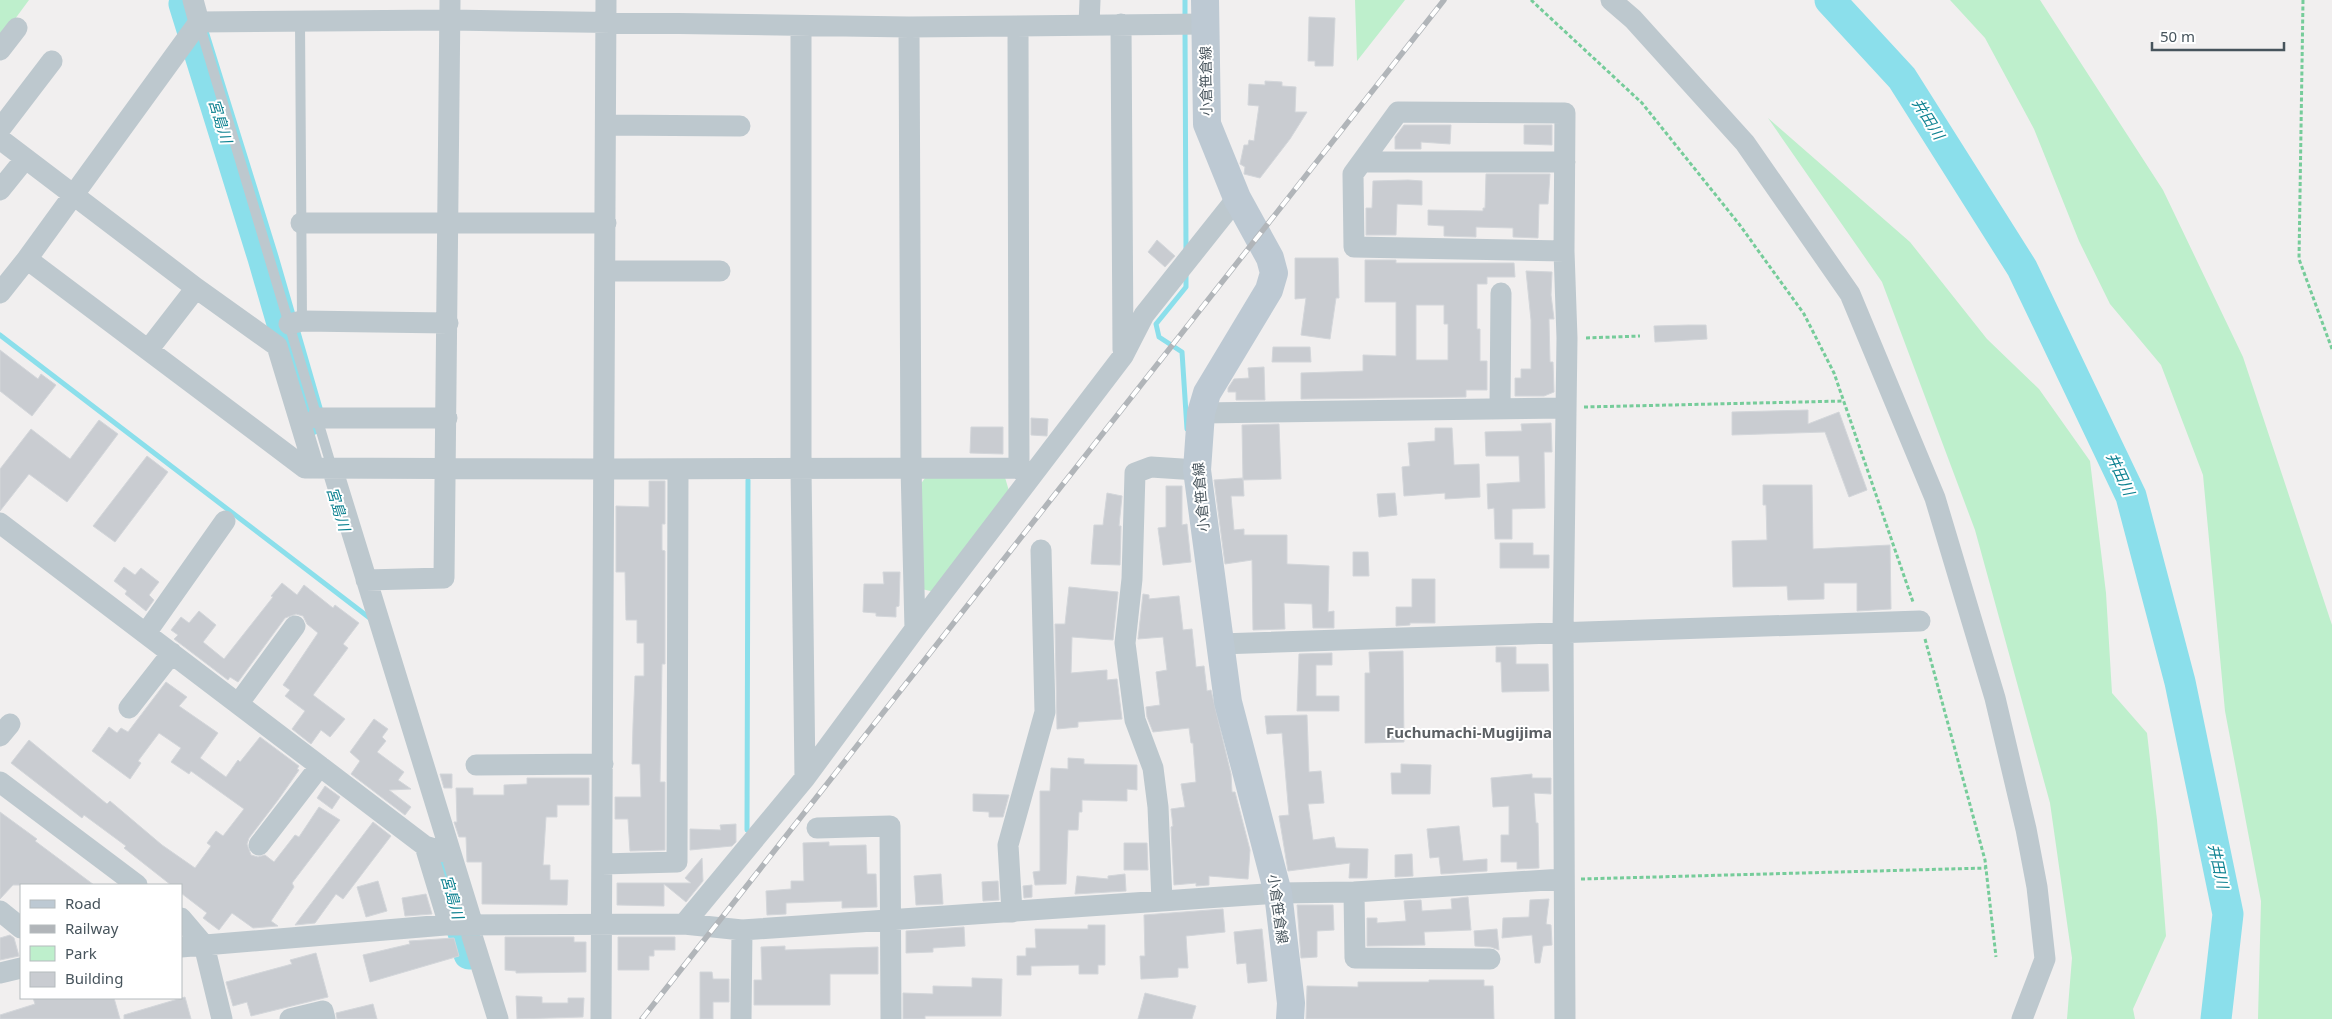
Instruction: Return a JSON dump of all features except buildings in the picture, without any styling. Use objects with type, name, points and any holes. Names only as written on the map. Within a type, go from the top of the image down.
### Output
[{"type":"main road","name":"小倉笹倉線","points":[[1205,12],[1207,124],[1238,198],[1270,258],[1274,273],[1269,290],[1207,393],[1201,413],[1196,470],[1228,702],[1278,893],[1291,1004],[1290,1019]]},
{"type":"street","points":[[193,0],[199,22]]},
{"type":"street","points":[[601,1019],[606,0]]},
{"type":"street","points":[[1090,0],[1090,25]]},
{"type":"street","points":[[1611,0],[1633,19],[1745,143],[1850,294],[1935,498],[1995,698],[2026,829],[2037,887],[2045,959],[2022,1019]]},
{"type":"street","points":[[199,22],[300,21],[450,10],[606,22],[801,26],[1018,27],[1121,24],[1205,12]]},
{"type":"street","points":[[366,580],[444,578],[450,10]]},
{"type":"street","points":[[0,293],[27,259],[199,22]]},
{"type":"street","points":[[1121,24],[1124,356]]},
{"type":"street","points":[[801,26],[801,469],[805,778]]},
{"type":"street","points":[[909,27],[911,467],[915,629]]},
{"type":"street","points":[[1018,27],[1024,473]]},
{"type":"street","points":[[0,50],[18,28]]},
{"type":"street","points":[[0,129],[52,61]]},
{"type":"street","points":[[1564,251],[1354,247],[1353,174],[1398,112],[1565,113],[1564,251],[1567,338],[1563,633],[1565,1019]]},
{"type":"street","points":[[606,125],[740,126]]},
{"type":"street","points":[[0,139],[72,196],[277,346],[366,580],[473,925],[472,936],[498,1019]]},
{"type":"street","points":[[0,190],[25,159]]},
{"type":"street","points":[[1362,162],[1565,162]]},
{"type":"street","points":[[684,924],[805,778],[915,629],[1024,473],[1124,356],[1144,315],[1238,198]]},
{"type":"street","points":[[301,223],[606,222]]},
{"type":"street","points":[[27,259],[305,468],[801,469],[911,467],[1024,473]]},
{"type":"street","points":[[606,271],[720,271]]},
{"type":"street","points":[[148,350],[196,288]]},
{"type":"street","points":[[1500,409],[1501,293]]},
{"type":"street","points":[[296,322],[448,323]]},
{"type":"street","points":[[1201,413],[1566,408]]},
{"type":"street","points":[[317,418],[447,418]]},
{"type":"street","points":[[1162,901],[1158,807],[1153,768],[1135,720],[1126,643],[1132,579],[1135,473],[1151,467],[1196,470]]},
{"type":"street","points":[[602,864],[677,862],[678,469]]},
{"type":"street","points":[[146,633],[226,521]]},
{"type":"street","points":[[0,522],[425,846],[451,854]]},
{"type":"street","points":[[1012,912],[1008,845],[1045,712],[1041,550]]},
{"type":"street","points":[[1220,644],[1920,621]]},
{"type":"street","points":[[238,704],[295,626]]},
{"type":"street","points":[[129,708],[172,653]]},
{"type":"street","points":[[476,765],[603,764]]},
{"type":"street","points":[[259,845],[320,766]]},
{"type":"street","points":[[0,782],[136,884]]},
{"type":"street","points":[[817,828],[890,826],[891,1019]]},
{"type":"street","points":[[425,846],[449,925]]},
{"type":"street","points":[[182,947],[449,925],[602,922],[684,924],[742,930],[1278,893],[1354,892],[1563,880]]},
{"type":"street","points":[[1354,892],[1355,958],[1490,959]]},
{"type":"street","points":[[0,911],[20,927]]},
{"type":"street","points":[[182,919],[204,945],[222,1019]]},
{"type":"street","points":[[741,1019],[742,930]]},
{"type":"street","points":[[0,973],[20,968]]},
{"type":"street","points":[[290,1019],[323,1011],[325,1019]]},
{"type":"lane","points":[[296,322],[301,223],[300,21]]},
{"type":"lane","points":[[199,22],[296,322],[317,418],[323,468]]},
{"type":"path","points":[[1530,0],[1642,103],[1740,224],[1804,314],[1834,373],[1920,621],[1986,868],[1996,957]]},
{"type":"path","points":[[2303,0],[2298,259],[2332,349]]},
{"type":"path","points":[[1567,338],[1640,336]]},
{"type":"path","points":[[1566,408],[1844,401]]},
{"type":"path","points":[[1563,880],[1986,868]]},
{"type":"green space","points":[[0,0],[29,0],[1,38],[0,37]]},
{"type":"green space","points":[[1355,0],[1405,0],[1357,61]]},
{"type":"green space","points":[[1950,0],[2040,0],[2163,190],[2243,357],[2332,625],[2332,1019],[2258,1019],[2261,901],[2225,711],[2203,475],[2161,365],[2110,304],[2079,241],[2034,129],[1985,38]]},
{"type":"green space","points":[[1768,118],[1910,242],[1987,339],[2039,389],[2090,461],[2106,593],[2112,693],[2147,733],[2157,820],[2166,936],[2133,1009],[2135,1019],[2067,1019],[2072,958],[2050,803],[1975,530],[1882,282]]},
{"type":"green space","points":[[928,474],[1004,474],[1009,491],[934,592],[918,588],[917,489]]},
{"type":"waterway","points":[[1185,0],[1185,19]]},
{"type":"waterway","name":"井田川","points":[[1830,0],[1902,78],[2022,268],[2131,496],[2180,682],[2228,914],[2216,1019]]},
{"type":"waterway","name":"宮島川","points":[[184,4],[263,258],[310,420]]},
{"type":"waterway","points":[[1185,28],[1186,252]]},
{"type":"waterway","points":[[1186,273],[1186,287],[1156,324],[1159,337],[1182,352],[1187,429]]},
{"type":"waterway","points":[[0,335],[371,619]]},
{"type":"waterway","points":[[747,830],[748,480]]},
{"type":"waterway","name":"宮島川","points":[[443,860],[469,954]]},
{"type":"railway","points":[[642,1019],[1444,0]]},
{"type":"district","name":"Fuchumachi-Mugijima","points":[[1469,733]]}]
